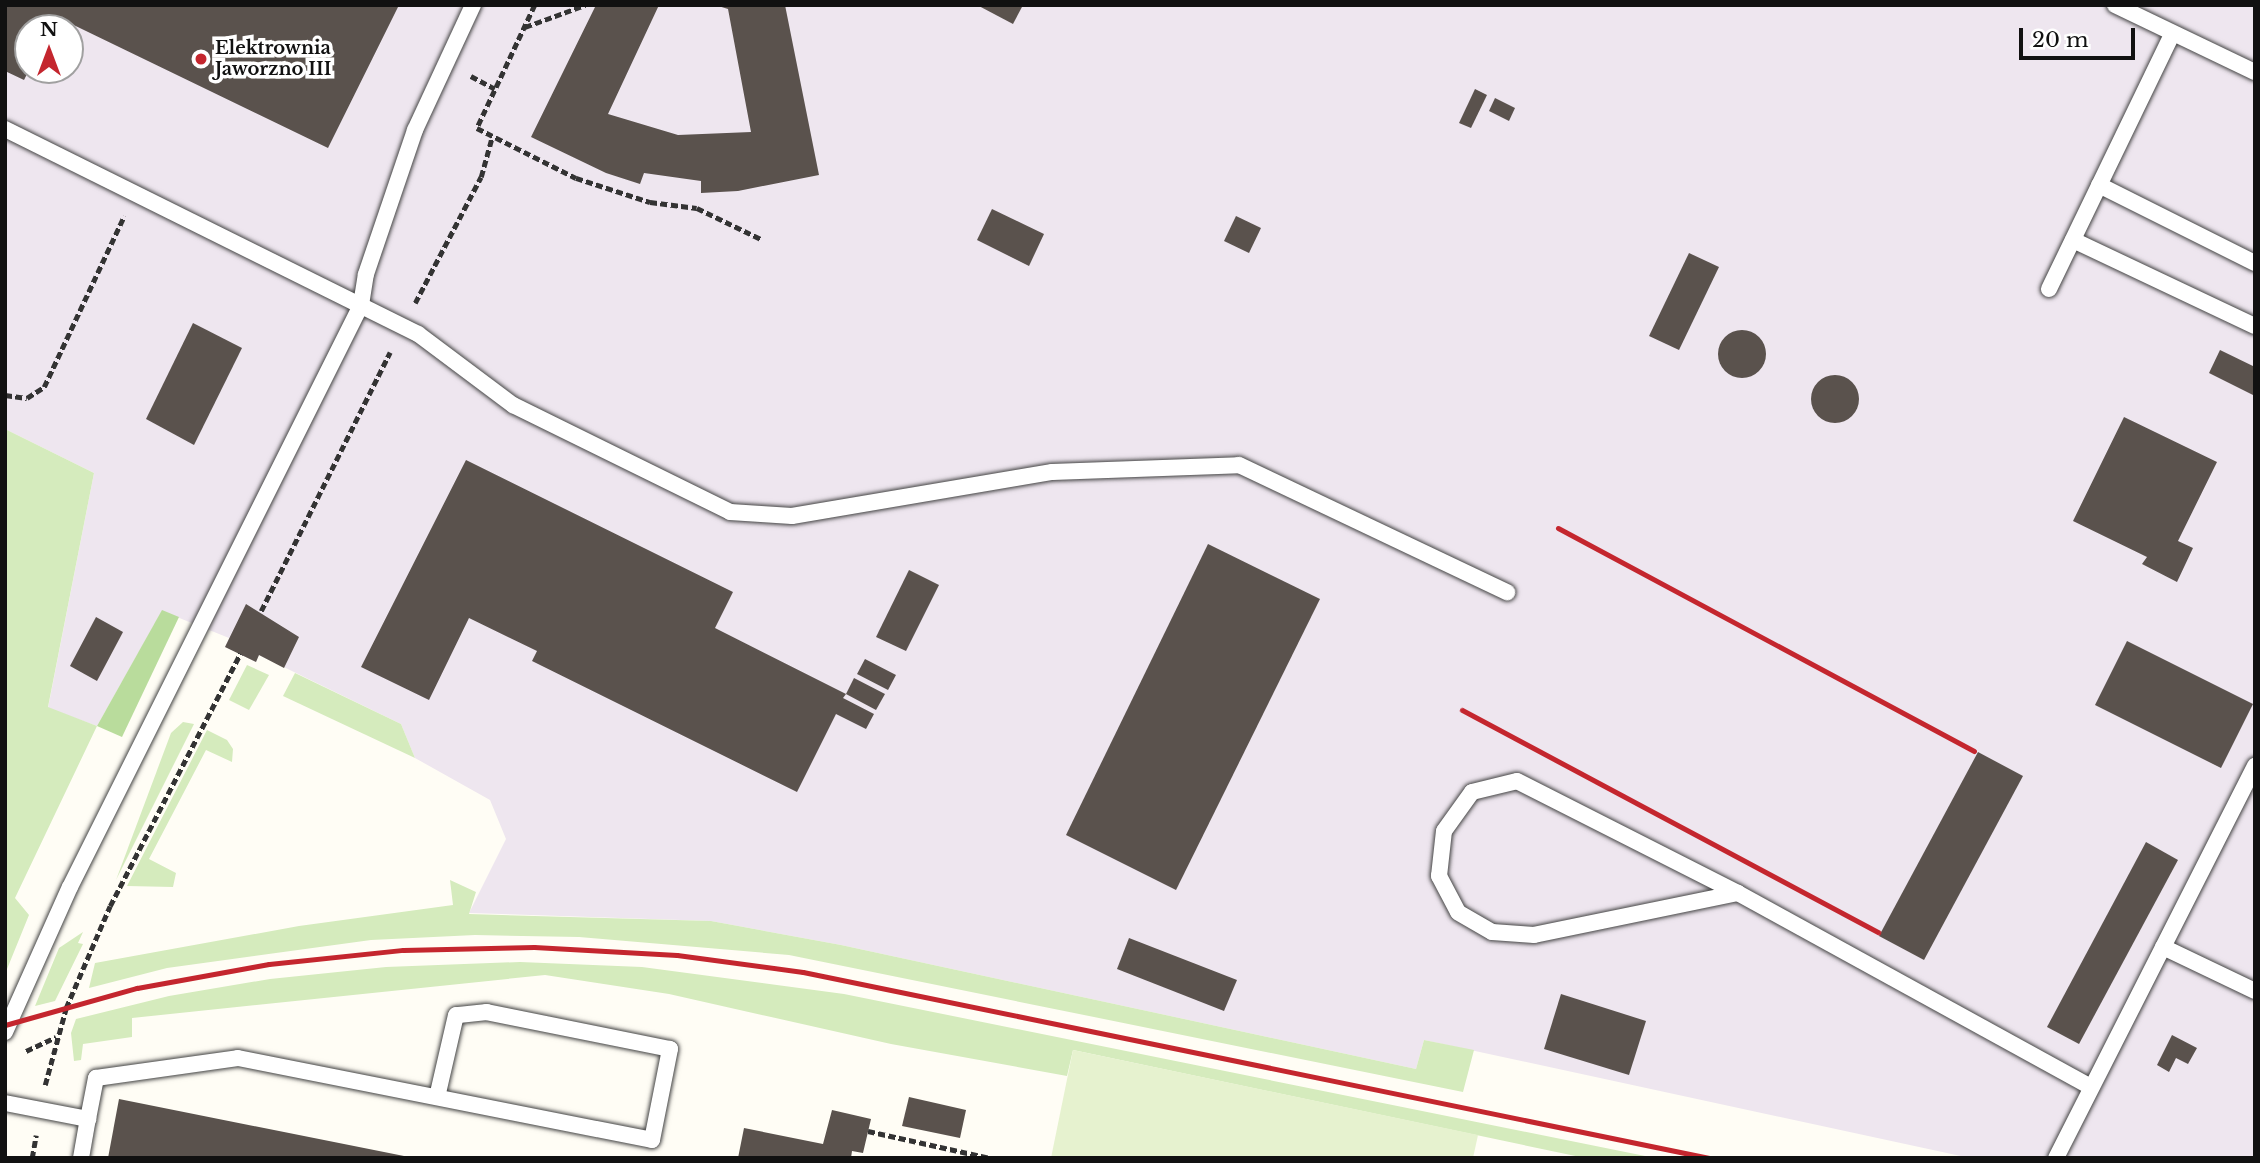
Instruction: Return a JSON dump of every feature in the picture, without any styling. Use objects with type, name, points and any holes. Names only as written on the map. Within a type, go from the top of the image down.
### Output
[{"type":"lane","points":[[5,1032],[70,887],[361,305],[366,274],[415,130],[473,5]]},
{"type":"lane","points":[[2115,5],[2255,72]]},
{"type":"lane","points":[[2049,289],[2172,33]]},
{"type":"lane","points":[[5,129],[403,326],[513,405],[730,512],[792,516],[1052,472],[1239,465],[1507,592]]},
{"type":"lane","points":[[2099,186],[2255,262]]},
{"type":"lane","points":[[2073,240],[2255,326]]},
{"type":"lane","points":[[2056,1158],[2255,766]]},
{"type":"lane","points":[[1738,893],[1534,935],[1492,932],[1458,912],[1439,876],[1444,831],[1472,792],[1517,781],[1738,893],[2091,1087]]},
{"type":"lane","points":[[2164,947],[2255,991]]},
{"type":"lane","points":[[81,1158],[96,1078],[238,1058],[652,1140],[670,1049],[487,1012],[456,1015],[437,1097]]},
{"type":"lane","points":[[5,1103],[88,1119]]},
{"type":"path","points":[[536,5],[477,128],[576,178],[650,202],[697,208],[761,239]]},
{"type":"path","points":[[525,27],[586,5]]},
{"type":"path","points":[[261,611],[403,326],[481,177],[492,137]]},
{"type":"path","points":[[5,395],[27,398],[44,387],[124,216]]},
{"type":"path","points":[[32,1158],[57,1037],[110,906],[240,654]]},
{"type":"path","points":[[16,1056],[57,1037]]},
{"type":"path","points":[[868,1131],[990,1158]]},
{"type":"shaded area","name":"Elektrownia Jaworzno III","points":[[5,5],[2255,5],[2255,1158],[1970,1158],[1424,1040],[1416,1069],[841,945],[711,921],[469,913],[506,839],[490,800],[415,758],[401,724],[259,655],[256,662],[225,647],[229,638],[162,611],[97,726],[48,708],[94,473],[5,429]]},
{"type":"green space","points":[[5,429],[94,473],[48,707],[97,726],[15,898],[29,915],[5,974]]},
{"type":"green space","points":[[162,610],[179,617],[122,737],[97,726]]},
{"type":"green space","points":[[247,665],[269,675],[249,710],[229,700]]},
{"type":"green space","points":[[295,673],[401,724],[415,758],[283,696]]},
{"type":"green space","points":[[183,722],[194,724],[116,880],[171,733]]},
{"type":"green space","points":[[207,730],[227,740],[233,749],[232,762],[206,750],[149,859],[176,873],[173,887],[127,886]]},
{"type":"green space","points":[[450,880],[476,892],[469,914],[711,921],[841,945],[1416,1069],[1424,1040],[1474,1050],[1463,1092],[789,955],[579,937],[475,935],[371,940],[167,968],[89,988],[95,963],[299,926],[453,905]]},
{"type":"green space","points":[[83,932],[78,943],[83,944],[55,1001],[35,1006],[59,948]]},
{"type":"green space","points":[[520,962],[642,967],[844,994],[1655,1158],[1585,1158],[1073,1050],[1067,1076],[891,1044],[669,994],[545,975],[132,1018],[132,1037],[83,1044],[81,1060],[74,1061],[71,1033],[76,1019],[169,996],[270,979],[386,967]]},
{"type":"green space","points":[[1073,1050],[1478,1135],[1473,1158],[1051,1158]]},
{"type":"building","points":[[5,5],[399,5],[328,148],[84,30],[84,14],[14,14],[14,75],[5,71]]},
{"type":"building","points":[[596,5],[659,5],[608,114],[678,135],[751,132],[728,9],[715,5],[785,5],[819,175],[738,191],[701,193],[701,181],[644,173],[640,184],[606,173],[531,137]]},
{"type":"building","points":[[977,5],[1023,5],[1013,24]]},
{"type":"building","points":[[1475,89],[1487,95],[1471,128],[1459,123]]},
{"type":"building","points":[[1495,98],[1515,108],[1509,121],[1489,111]]},
{"type":"building","points":[[992,209],[1044,234],[1029,266],[977,240]]},
{"type":"building","points":[[1236,216],[1261,228],[1249,253],[1224,241]]},
{"type":"building","points":[[1689,253],[1719,267],[1679,350],[1649,336]]},
{"type":"building","points":[[193,323],[242,348],[194,445],[146,419]]},
{"type":"building","points":[[1742,330],[1759,337],[1766,354],[1759,371],[1742,378],[1725,371],[1718,354],[1725,337]]},
{"type":"building","points":[[2220,350],[2255,367],[2255,396],[2209,373]]},
{"type":"building","points":[[1835,375],[1852,382],[1859,399],[1852,416],[1835,423],[1818,416],[1811,399],[1818,382]]},
{"type":"building","points":[[2124,417],[2217,462],[2178,541],[2193,548],[2177,582],[2142,564],[2147,557],[2073,521]]},
{"type":"building","points":[[466,460],[733,592],[715,628],[846,694],[843,698],[874,714],[866,729],[836,714],[797,792],[532,661],[537,651],[469,618],[429,700],[361,667]]},
{"type":"building","points":[[1208,544],[1320,599],[1176,890],[1066,835]]},
{"type":"building","points":[[909,570],[939,585],[906,651],[876,637]]},
{"type":"building","points":[[246,604],[299,637],[284,668],[259,655],[256,662],[225,647]]},
{"type":"building","points":[[96,617],[123,632],[97,681],[70,666]]},
{"type":"building","points":[[2127,641],[2253,704],[2221,768],[2095,705]]},
{"type":"building","points":[[865,659],[896,675],[888,690],[857,674]]},
{"type":"building","points":[[854,678],[885,694],[876,710],[846,694]]},
{"type":"building","points":[[1978,752],[2023,776],[1924,960],[1879,936]]},
{"type":"building","points":[[2146,842],[2178,860],[2079,1044],[2047,1027]]},
{"type":"building","points":[[1129,938],[1237,980],[1224,1011],[1117,969]]},
{"type":"building","points":[[1561,994],[1646,1021],[1629,1075],[1544,1049]]},
{"type":"building","points":[[2172,1035],[2197,1048],[2188,1064],[2176,1058],[2169,1072],[2157,1065]]},
{"type":"building","points":[[909,1097],[966,1110],[960,1138],[902,1126]]},
{"type":"building","points":[[119,1099],[409,1157],[409,1158],[108,1158]]},
{"type":"building","points":[[832,1110],[871,1119],[863,1153],[852,1151],[851,1158],[738,1158],[744,1128],[823,1144]]},
{"type":"railway","points":[[1558,528],[1974,751]]},
{"type":"railway","points":[[1462,710],[1878,932]]},
{"type":"railway","points":[[5,1025],[137,988],[269,964],[403,950],[534,947],[677,955],[803,972],[1709,1158]]},
{"type":"place","name":"Elektrownia Jaworzno III","points":[[201,59]]}]
